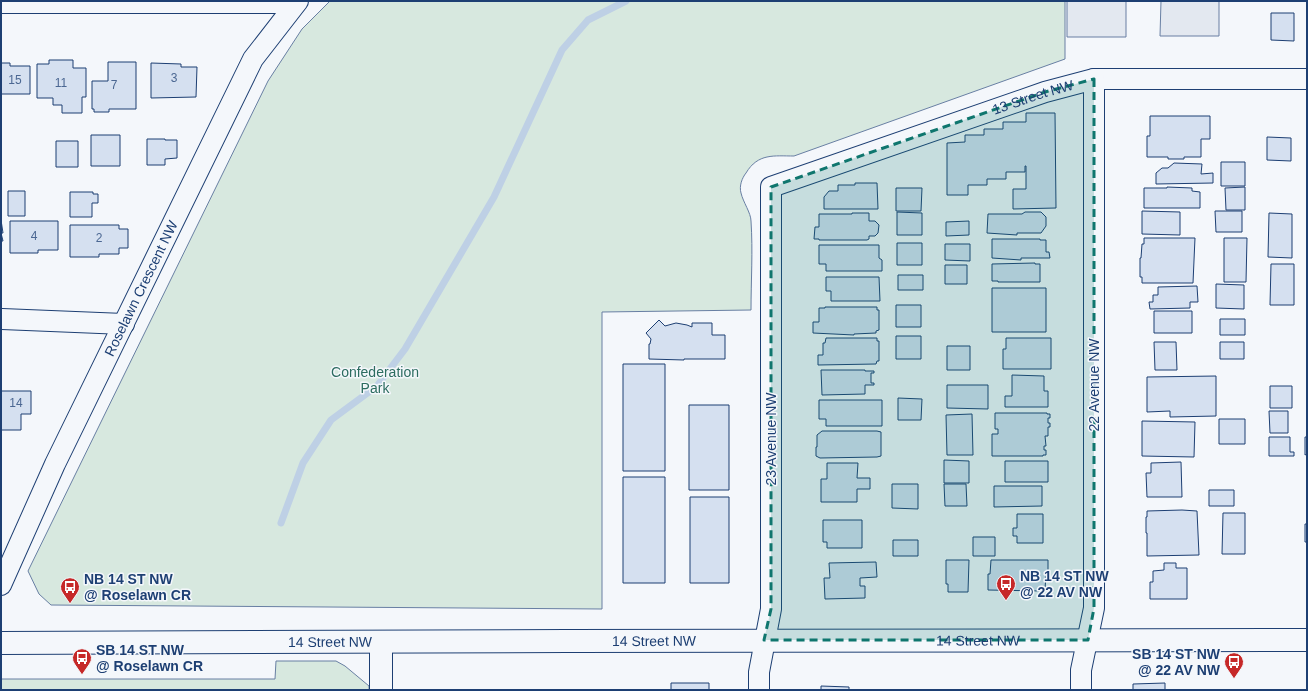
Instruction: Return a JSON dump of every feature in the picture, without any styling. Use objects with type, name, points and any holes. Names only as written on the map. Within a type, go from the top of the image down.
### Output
[{"type":"main road","name":"14 Street NW","points":[[1,643],[764,640],[1307,640]]},
{"type":"main road","points":[[381,642],[381,690]]},
{"type":"street","points":[[1,3],[297,2]]},
{"type":"street","name":"Roselawn Crescent NW","points":[[1,585],[55,464],[253,59],[297,2]]},
{"type":"street","name":"13 Street NW","points":[[771,187],[1045,92],[1094,79],[1307,79]]},
{"type":"street","name":"22 Avenue NW","points":[[1081,690],[1081,670],[1094,608],[1094,79]]},
{"type":"street","name":"23 Avenue NW","points":[[759,690],[759,672],[771,609],[771,187]]},
{"type":"street","points":[[2,319],[124,324]]},
{"type":"highlighted area","points":[[1094,79],[1094,608],[1088,640],[764,640],[771,609],[771,187],[1045,92]]},
{"type":"green space","name":"Confederation Park","points":[[330,1],[1065,1],[1065,59],[794,156],[773,156],[756,162],[745,175],[741,182],[740,188],[751,221],[751,310],[602,312],[602,609],[51,605],[39,594],[28,571],[268,81],[302,29]]},
{"type":"green space","points":[[276,661],[336,661],[345,666],[369,686],[369,690],[1,690],[1,679],[275,679]]},
{"type":"shaded area","points":[[1067,1],[1126,1],[1126,37],[1067,37]]},
{"type":"shaded area","points":[[1161,1],[1219,1],[1219,36],[1160,36]]},
{"type":"building","points":[[1271,13],[1294,13],[1294,41],[1271,40]]},
{"type":"building","points":[[49,60],[73,60],[73,68],[86,68],[86,97],[82,97],[82,113],[62,113],[62,105],[53,105],[53,98],[37,98],[37,64],[49,64]]},
{"type":"building","points":[[108,62],[136,62],[136,109],[109,109],[109,112],[94,112],[94,109],[92,109],[92,81],[108,81]]},
{"type":"building","points":[[1,63],[10,63],[10,66],[30,66],[30,94],[1,94]]},
{"type":"building","points":[[151,63],[181,64],[181,67],[197,67],[196,97],[151,98]]},
{"type":"building","points":[[1026,113],[1055,113],[1056,208],[1013,209],[1013,189],[1026,189],[1026,166],[1025,172],[1006,172],[1006,179],[987,179],[987,185],[968,185],[968,195],[947,195],[947,143],[965,142],[965,135],[984,135],[984,129],[1003,129],[1003,122],[1026,122]]},
{"type":"building","points":[[1150,116],[1210,116],[1210,139],[1201,139],[1201,157],[1168,159],[1168,157],[1147,157],[1147,136],[1150,136]]},
{"type":"building","points":[[91,135],[120,135],[120,166],[91,166]]},
{"type":"building","points":[[1267,137],[1291,138],[1291,161],[1267,160]]},
{"type":"building","points":[[147,139],[177,140],[177,158],[165,159],[165,165],[147,165]]},
{"type":"building","points":[[56,141],[78,141],[78,167],[56,167]]},
{"type":"building","points":[[1221,162],[1245,162],[1245,186],[1221,186]]},
{"type":"building","points":[[1174,163],[1202,164],[1201,174],[1213,173],[1213,183],[1156,184],[1156,173],[1162,168],[1168,168]]},
{"type":"building","points":[[855,183],[877,183],[878,209],[824,209],[824,197],[829,191],[838,191],[838,185],[855,185]]},
{"type":"building","points":[[1245,187],[1245,210],[1226,210],[1225,188]]},
{"type":"building","points":[[896,188],[922,188],[921,211],[896,211]]},
{"type":"building","points":[[1144,188],[1192,188],[1192,191],[1200,192],[1200,208],[1144,208]]},
{"type":"building","points":[[8,191],[25,191],[25,216],[8,216]]},
{"type":"building","points":[[70,192],[93,192],[93,194],[98,194],[98,203],[92,203],[92,217],[70,217]]},
{"type":"building","points":[[1142,211],[1180,212],[1180,235],[1142,234]]},
{"type":"building","points":[[1215,211],[1242,211],[1242,232],[1216,232]]},
{"type":"building","points":[[897,212],[922,213],[922,235],[897,235]]},
{"type":"building","points":[[1025,212],[1041,212],[1046,217],[1046,226],[1041,233],[1017,233],[1017,235],[987,233],[988,214],[1022,214]]},
{"type":"building","points":[[869,213],[869,221],[875,221],[879,225],[878,233],[875,236],[869,236],[869,239],[867,240],[814,239],[815,227],[819,227],[819,214]]},
{"type":"building","points":[[1269,213],[1292,214],[1292,258],[1268,257]]},
{"type":"building","points":[[1,220],[3,233],[1,233]]},
{"type":"building","points":[[10,221],[58,221],[58,250],[38,250],[38,253],[10,253]]},
{"type":"building","points":[[969,221],[969,235],[946,236],[946,222]]},
{"type":"building","points":[[70,225],[119,225],[119,229],[128,229],[128,248],[119,248],[119,254],[99,254],[99,257],[70,257]]},
{"type":"building","points":[[1144,238],[1195,238],[1193,283],[1142,283],[1142,277],[1140,277],[1140,258]]},
{"type":"building","points":[[1224,238],[1247,238],[1246,282],[1224,282]]},
{"type":"building","points":[[992,239],[1046,240],[1046,252],[1049,252],[1050,258],[1021,258],[1021,260],[992,258]]},
{"type":"building","points":[[897,243],[922,243],[922,265],[897,265]]},
{"type":"building","points":[[945,244],[970,244],[970,261],[945,260]]},
{"type":"building","points":[[819,245],[879,245],[879,258],[882,260],[882,271],[826,271],[826,264],[819,264]]},
{"type":"building","points":[[992,264],[1040,264],[1040,282],[992,281]]},
{"type":"building","points":[[1271,264],[1294,264],[1294,305],[1270,305]]},
{"type":"building","points":[[945,265],[967,265],[967,284],[945,284]]},
{"type":"building","points":[[898,275],[923,275],[923,290],[898,290]]},
{"type":"building","points":[[826,277],[879,277],[880,301],[831,301],[831,291],[826,291]]},
{"type":"building","points":[[1216,284],[1244,285],[1244,309],[1216,308]]},
{"type":"building","points":[[1197,286],[1198,302],[1190,302],[1190,308],[1150,309],[1149,302],[1153,302],[1153,295],[1158,295],[1158,287]]},
{"type":"building","points":[[992,288],[1046,288],[1046,332],[992,332]]},
{"type":"building","points":[[896,305],[921,305],[921,327],[896,327]]},
{"type":"building","points":[[877,307],[877,310],[879,310],[879,330],[876,331],[876,333],[854,335],[813,333],[813,322],[819,322],[819,308]]},
{"type":"building","points":[[1154,311],[1192,311],[1192,333],[1154,333]]},
{"type":"building","points":[[1220,319],[1245,319],[1245,335],[1220,335]]},
{"type":"building","points":[[659,320],[665,326],[676,323],[692,327],[692,323],[712,323],[712,335],[725,335],[725,359],[649,359],[649,344],[651,339],[646,333]]},
{"type":"building","points":[[896,336],[921,336],[921,359],[896,359]]},
{"type":"building","points":[[826,338],[877,338],[877,341],[879,341],[879,361],[877,361],[876,364],[818,365],[818,355],[823,355],[823,343],[825,343]]},
{"type":"building","points":[[1006,338],[1051,338],[1051,369],[1003,369],[1003,349],[1006,349]]},
{"type":"building","points":[[1154,342],[1176,342],[1177,370],[1155,370]]},
{"type":"building","points":[[1220,342],[1244,342],[1244,359],[1220,359]]},
{"type":"building","points":[[947,346],[970,346],[970,370],[947,370]]},
{"type":"building","points":[[623,364],[665,364],[665,471],[623,471]]},
{"type":"building","points":[[821,370],[874,371],[874,373],[871,373],[871,383],[874,383],[874,385],[865,385],[865,394],[822,395]]},
{"type":"building","points":[[1012,375],[1044,376],[1044,391],[1048,391],[1048,407],[1005,407],[1005,396],[1012,396]]},
{"type":"building","points":[[1216,376],[1216,416],[1170,417],[1170,411],[1147,412],[1147,377]]},
{"type":"building","points":[[947,385],[988,385],[988,409],[947,408]]},
{"type":"building","points":[[1270,386],[1292,386],[1292,408],[1270,408]]},
{"type":"building","points":[[1,391],[31,391],[31,414],[21,414],[21,430],[1,430]]},
{"type":"building","points":[[898,398],[922,399],[921,420],[898,420]]},
{"type":"building","points":[[819,400],[882,400],[882,426],[826,426],[826,419],[819,419]]},
{"type":"building","points":[[689,405],[729,405],[729,490],[689,490]]},
{"type":"building","points":[[1269,411],[1288,411],[1288,433],[1270,433]]},
{"type":"building","points":[[995,413],[1050,414],[1048,423],[1050,423],[1050,427],[1048,427],[1048,436],[1045,436],[1046,446],[1044,446],[1046,455],[992,456],[992,434],[998,434],[998,429],[995,429]]},
{"type":"building","points":[[972,414],[973,455],[947,455],[946,415]]},
{"type":"building","points":[[1219,419],[1245,419],[1245,444],[1219,444]]},
{"type":"building","points":[[1142,421],[1195,422],[1194,457],[1142,456]]},
{"type":"building","points":[[822,431],[881,432],[881,456],[820,458],[816,456],[816,447],[817,435]]},
{"type":"building","points":[[1269,437],[1290,437],[1290,452],[1294,452],[1294,456],[1269,456]]},
{"type":"building","points":[[1305,437],[1307,437],[1307,454],[1305,455]]},
{"type":"building","points":[[944,460],[969,461],[969,483],[944,483]]},
{"type":"building","points":[[1005,461],[1048,461],[1048,482],[1005,482]]},
{"type":"building","points":[[1181,462],[1182,497],[1147,497],[1146,473],[1151,473],[1151,463]]},
{"type":"building","points":[[827,463],[858,463],[857,478],[870,478],[870,489],[857,489],[857,502],[821,502],[821,479],[827,479]]},
{"type":"building","points":[[623,477],[665,477],[665,583],[623,583]]},
{"type":"building","points":[[892,484],[918,484],[918,509],[892,508]]},
{"type":"building","points":[[944,484],[966,484],[967,506],[945,506]]},
{"type":"building","points":[[994,486],[1042,486],[1042,506],[994,507]]},
{"type":"building","points":[[1209,490],[1234,490],[1234,506],[1209,506]]},
{"type":"building","points":[[690,497],[729,497],[729,583],[690,583]]},
{"type":"building","points":[[1147,511],[1197,511],[1199,555],[1147,556]]},
{"type":"building","points":[[1223,513],[1245,513],[1245,554],[1222,554]]},
{"type":"building","points":[[1017,514],[1043,514],[1043,543],[1017,543],[1017,536],[1013,536],[1013,528],[1017,528]]},
{"type":"building","points":[[823,520],[862,520],[862,548],[827,548],[827,542],[823,542]]},
{"type":"building","points":[[1305,524],[1307,524],[1307,542],[1305,542]]},
{"type":"building","points":[[973,537],[995,537],[995,556],[973,556]]},
{"type":"building","points":[[893,540],[918,540],[918,556],[893,556]]},
{"type":"building","points":[[946,560],[969,560],[968,592],[948,592],[948,584],[946,584]]},
{"type":"building","points":[[991,560],[1048,560],[1048,575],[1046,575],[1045,589],[1041,589],[1041,591],[988,590],[988,574],[990,574]]},
{"type":"building","points":[[876,562],[877,577],[860,578],[860,586],[865,586],[865,598],[825,599],[824,578],[830,578],[829,563]]},
{"type":"building","points":[[1164,563],[1176,563],[1176,568],[1187,568],[1187,599],[1150,599],[1150,582],[1153,582],[1153,571],[1164,570]]},
{"type":"building","points":[[671,683],[709,683],[709,690],[671,690]]},
{"type":"building","points":[[1165,683],[1165,690],[1133,690],[1133,684]]},
{"type":"building","points":[[821,686],[849,687],[849,690],[821,690]]},
{"type":"waterway","points":[[281,523],[303,463],[331,420],[377,386],[405,349],[494,197],[562,50],[588,20],[626,1]]},
{"type":"place","name":"NB 14 ST NW @ 22 AV NW","points":[[1006,601]]},
{"type":"place","name":"NB 14 ST NW @ Roselawn CR","points":[[70,604]]},
{"type":"place","name":"SB 14 ST NW @ Roselawn CR","points":[[82,675]]},
{"type":"place","name":"SB 14 ST NW @ 22 AV NW","points":[[1234,679]]}]
